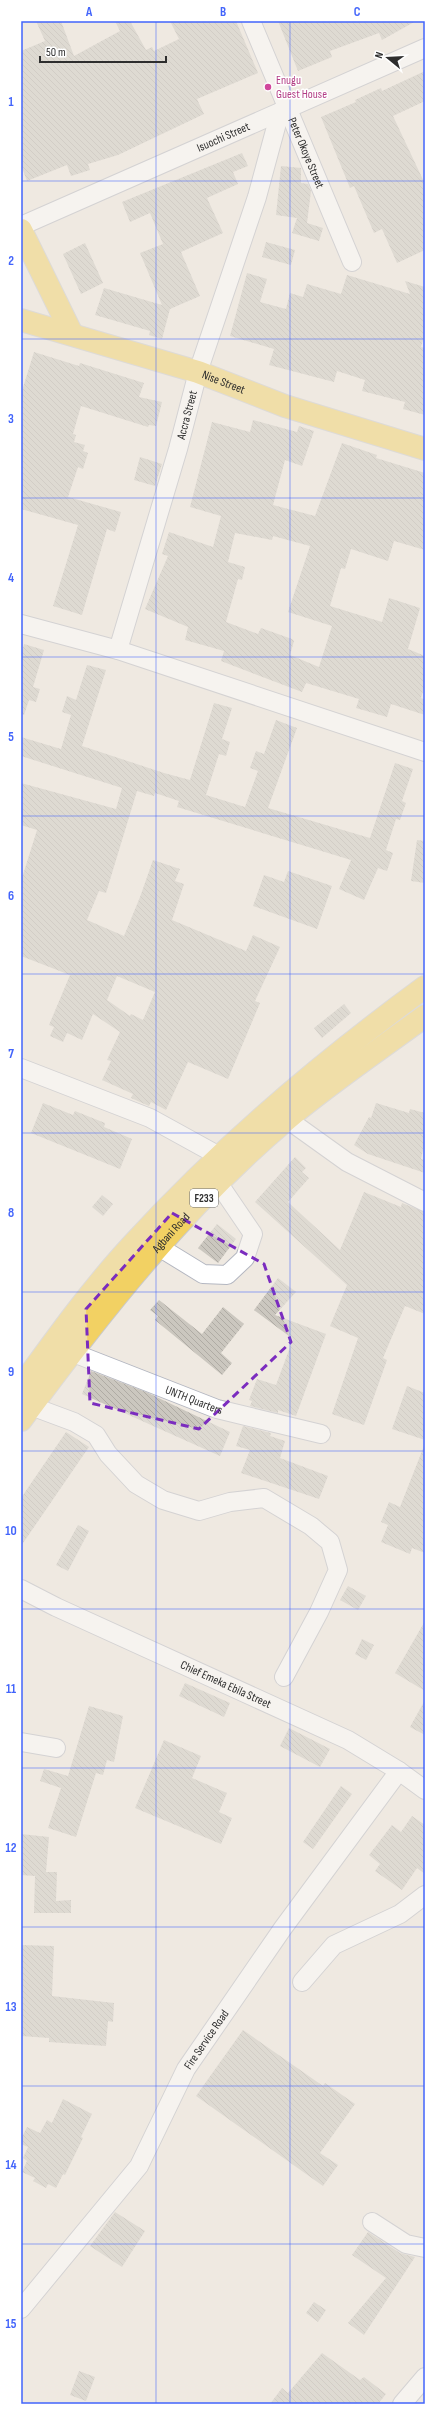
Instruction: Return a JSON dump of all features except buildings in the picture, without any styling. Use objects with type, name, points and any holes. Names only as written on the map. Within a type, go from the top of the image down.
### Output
[{"type":"main road","points":[[21,230],[72,334]]},
{"type":"main road","name":"Nise Street","points":[[21,320],[198,372],[285,406],[425,449]]},
{"type":"main road","name":"Agbani Road","points":[[24,1404],[64,1327],[134,1243],[219,1156],[274,1106],[425,987]]},
{"type":"main road","name":"Agbani Road","points":[[24,1404],[71,1352],[159,1247],[219,1184],[288,1119],[425,1016]]},
{"type":"street","name":"Peter Okoye Street","points":[[251,21],[284,110],[352,262]]},
{"type":"street","name":"Isuochi Street","points":[[21,226],[425,48]]},
{"type":"street","name":"Accra Street","points":[[118,650],[178,449],[198,372],[257,197],[284,110]]},
{"type":"street","points":[[21,624],[118,650],[425,752]]},
{"type":"street","points":[[21,1068],[150,1118],[219,1156]]},
{"type":"street","points":[[288,1119],[347,1162],[425,1202]]},
{"type":"street","points":[[159,1247],[203,1274],[227,1275],[245,1258],[253,1234],[219,1184]]},
{"type":"street","name":"UNTH Quarters","points":[[71,1352],[217,1409],[321,1434]]},
{"type":"street","points":[[24,1404],[74,1422],[96,1435],[108,1454],[136,1484],[163,1500],[199,1511],[230,1502],[264,1498],[311,1526],[330,1542],[338,1570],[319,1612],[284,1677]]},
{"type":"street","name":"Chief Emeka Ebila Street","points":[[21,1589],[56,1607],[348,1740],[399,1771],[425,1790]]},
{"type":"street","points":[[21,1742],[56,1748]]},
{"type":"street","name":"Fire Service Road","points":[[21,2309],[139,2166],[186,2069],[283,1928],[399,1771]]},
{"type":"street","points":[[302,1982],[334,1945],[400,1914],[425,1895]]},
{"type":"street","points":[[372,2222],[406,2244],[425,2248]]},
{"type":"street","points":[[402,2404],[425,2377]]},
{"type":"highlighted area","points":[[172,1213],[264,1264],[291,1342],[199,1429],[90,1403],[86,1309]]},
{"type":"place","name":"Enugu Guest House","points":[[268,87]]}]
